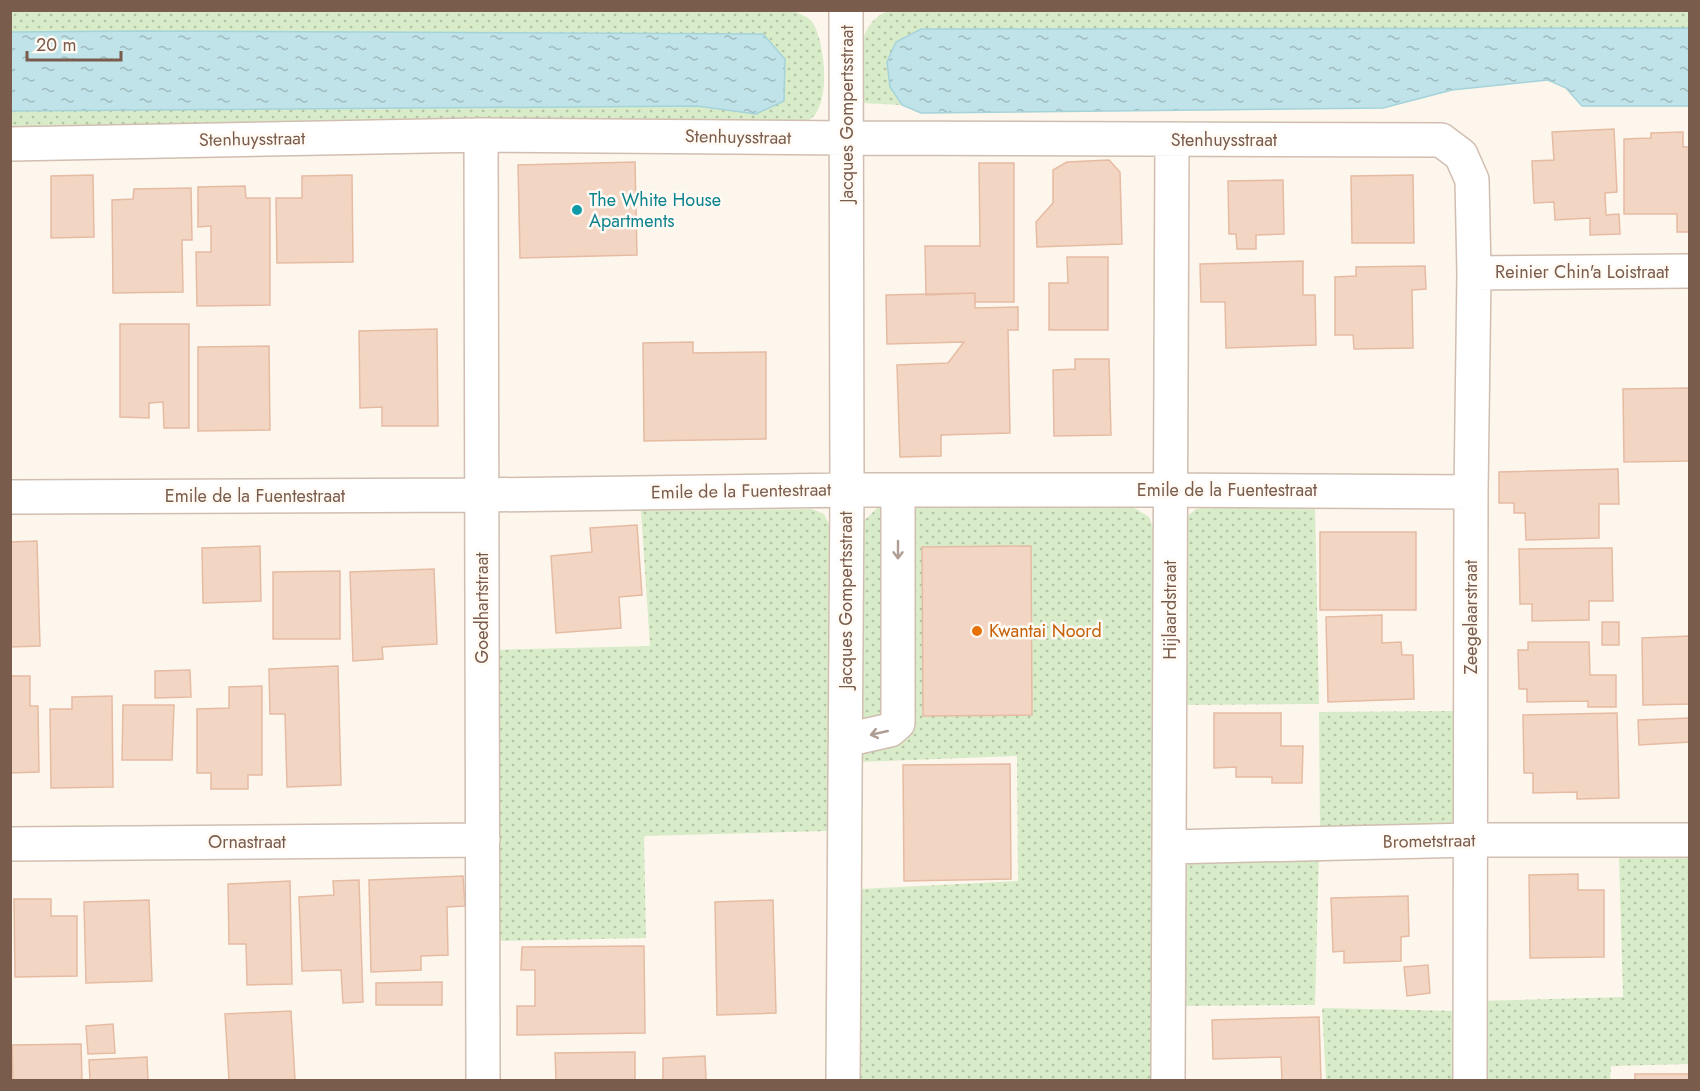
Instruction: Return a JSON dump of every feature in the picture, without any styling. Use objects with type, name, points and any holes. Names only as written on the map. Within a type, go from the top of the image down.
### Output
[{"type":"street","name":"Jacques Gompertsstraat","points":[[843,1080],[847,490],[846,10]]},
{"type":"street","name":"Stenhuysstraat","points":[[10,144],[481,135],[1441,140],[1461,155]]},
{"type":"street","name":"Goedhartstraat","points":[[481,135],[483,1080]]},
{"type":"street","name":"Hijlaardstraat","points":[[1168,1080],[1172,140]]},
{"type":"street","name":"Zeegelaarstraat","points":[[1461,155],[1472,180],[1474,273],[1471,492],[1470,1080]]},
{"type":"street","name":"Reinier Chin'a Loistraat","points":[[1474,273],[1689,272]]},
{"type":"street","name":"Emile de la Fuentestraat","points":[[10,497],[481,495],[847,490],[1471,492]]},
{"type":"street","points":[[846,740],[890,730],[898,723],[898,491]]},
{"type":"street","name":"Ornastraat","points":[[10,844],[483,840]]},
{"type":"street","name":"Brometstraat","points":[[1169,847],[1471,840],[1689,840]]},
{"type":"green space","points":[[891,10],[1690,11],[1689,28],[921,29],[890,87],[902,105],[862,103],[860,63],[864,37],[869,26],[878,16]]},
{"type":"green space","points":[[11,11],[794,11],[811,21],[817,32],[823,57],[824,84],[819,107],[814,116],[789,128],[11,131],[10,111],[697,106],[756,114],[763,34],[11,32]]},
{"type":"green space","points":[[1216,505],[1315,507],[1319,704],[1180,705],[1184,519],[1196,509]]},
{"type":"green space","points":[[878,507],[1133,507],[1149,517],[1157,537],[1154,1080],[859,1080],[861,889],[1018,881],[1017,756],[858,762],[858,539],[864,521]]},
{"type":"green space","points":[[812,509],[824,514],[829,524],[827,831],[644,836],[646,938],[496,941],[492,650],[650,646],[641,511]]},
{"type":"green space","points":[[1455,711],[1456,813],[1451,825],[1320,830],[1319,712]]},
{"type":"green space","points":[[1319,853],[1315,1005],[1178,1006],[1179,876],[1189,861]]},
{"type":"green space","points":[[1689,855],[1689,1064],[1611,1066],[1610,1080],[1479,1080],[1480,1001],[1623,997],[1619,857]]},
{"type":"green space","points":[[1322,1008],[1457,1011],[1457,1080],[1326,1080]]},
{"type":"water","points":[[1689,28],[1689,106],[1582,106],[1566,88],[1548,80],[1452,90],[1383,108],[921,113],[902,105],[890,87],[887,62],[896,42],[921,29]]},
{"type":"water","points":[[11,32],[763,34],[785,59],[784,101],[756,114],[697,106],[11,111]]},
{"type":"building","points":[[1614,129],[1617,192],[1605,193],[1606,215],[1619,214],[1620,234],[1590,235],[1590,218],[1555,220],[1554,202],[1534,203],[1532,161],[1554,160],[1552,132]]},
{"type":"building","points":[[1683,132],[1683,147],[1690,147],[1690,232],[1677,232],[1677,214],[1624,214],[1624,139],[1651,138],[1651,133]]},
{"type":"building","points":[[1109,160],[1120,172],[1122,244],[1037,247],[1036,222],[1053,203],[1053,170],[1067,162]]},
{"type":"building","name":"The White House Apartments","points":[[635,162],[637,255],[520,258],[518,165]]},
{"type":"building","points":[[979,163],[1014,163],[1014,302],[975,302],[975,293],[926,295],[925,246],[980,246]]},
{"type":"building","points":[[93,175],[94,237],[51,238],[51,176]]},
{"type":"building","points":[[352,175],[353,262],[277,263],[276,198],[302,198],[302,176]]},
{"type":"building","points":[[1413,175],[1414,243],[1352,243],[1351,176]]},
{"type":"building","points":[[1283,180],[1284,234],[1256,235],[1256,249],[1237,249],[1236,234],[1229,234],[1228,181]]},
{"type":"building","points":[[245,186],[246,198],[270,198],[270,305],[197,306],[196,252],[211,252],[211,226],[198,227],[198,187]]},
{"type":"building","points":[[191,188],[192,240],[182,240],[183,292],[113,293],[112,200],[133,199],[134,189]]},
{"type":"building","points":[[1067,257],[1108,257],[1108,330],[1049,330],[1049,283],[1068,283]]},
{"type":"building","points":[[1303,261],[1303,295],[1315,295],[1316,345],[1226,348],[1225,302],[1201,302],[1200,264]]},
{"type":"building","points":[[1425,266],[1426,289],[1412,290],[1413,348],[1354,349],[1353,335],[1335,335],[1335,277],[1356,276],[1356,267]]},
{"type":"building","points":[[975,293],[975,308],[1018,307],[1018,330],[1008,330],[1010,433],[941,435],[941,456],[900,457],[897,365],[948,363],[964,342],[887,344],[886,295]]},
{"type":"building","points":[[120,324],[189,324],[189,428],[164,428],[163,402],[149,403],[149,418],[120,417]]},
{"type":"building","points":[[437,329],[438,426],[382,426],[382,407],[360,408],[359,331]]},
{"type":"building","points":[[693,342],[693,353],[766,352],[766,439],[644,441],[643,343]]},
{"type":"building","points":[[269,346],[270,430],[198,431],[198,347]]},
{"type":"building","points":[[1075,359],[1109,359],[1111,435],[1054,436],[1053,370],[1075,369]]},
{"type":"building","points":[[1690,388],[1690,461],[1624,462],[1623,389]]},
{"type":"building","points":[[1618,469],[1619,504],[1599,504],[1599,538],[1526,540],[1525,513],[1514,513],[1514,503],[1499,503],[1499,472]]},
{"type":"building","points":[[637,525],[642,595],[619,597],[621,628],[556,633],[551,556],[592,552],[590,528]]},
{"type":"building","points":[[1320,532],[1416,532],[1416,610],[1320,610]]},
{"type":"building","points":[[37,541],[40,646],[10,647],[10,542]]},
{"type":"building","points":[[260,546],[261,601],[203,603],[202,548]]},
{"type":"building","name":"Kwantai Noord","points":[[1031,546],[1032,715],[923,716],[922,547]]},
{"type":"building","points":[[1612,548],[1613,601],[1589,601],[1589,620],[1532,621],[1532,604],[1520,604],[1519,549]]},
{"type":"building","points":[[434,569],[437,644],[382,647],[383,659],[353,661],[350,572]]},
{"type":"building","points":[[340,571],[340,639],[273,639],[273,572]]},
{"type":"building","points":[[1382,615],[1382,643],[1401,642],[1402,655],[1413,655],[1414,699],[1328,702],[1326,617]]},
{"type":"building","points":[[1602,622],[1619,622],[1619,645],[1602,645]]},
{"type":"building","points":[[1690,636],[1690,704],[1643,705],[1642,638]]},
{"type":"building","points":[[1528,642],[1589,642],[1590,675],[1616,675],[1616,707],[1588,707],[1588,701],[1527,702],[1527,689],[1519,689],[1518,650],[1528,650]]},
{"type":"building","points":[[338,666],[341,785],[287,787],[285,714],[270,714],[269,669]]},
{"type":"building","points":[[190,670],[191,697],[155,698],[155,671]]},
{"type":"building","points":[[10,676],[30,676],[30,706],[38,706],[39,772],[10,773]]},
{"type":"building","points":[[262,686],[262,775],[248,775],[248,789],[211,789],[211,773],[197,773],[197,709],[229,708],[229,687]]},
{"type":"building","points":[[112,696],[113,787],[51,788],[50,709],[72,709],[72,697]]},
{"type":"building","points":[[123,705],[174,705],[172,760],[122,760]]},
{"type":"building","points":[[1214,713],[1281,713],[1281,746],[1303,746],[1302,783],[1272,783],[1272,777],[1236,777],[1236,767],[1214,768]]},
{"type":"building","points":[[1617,713],[1619,798],[1577,799],[1577,792],[1533,793],[1533,773],[1524,773],[1523,715]]},
{"type":"building","points":[[1690,718],[1690,742],[1639,745],[1638,720]]},
{"type":"building","points":[[1010,764],[1011,879],[904,881],[903,765]]},
{"type":"building","points":[[1578,874],[1578,890],[1604,890],[1604,957],[1530,958],[1529,875]]},
{"type":"building","points":[[463,876],[465,906],[447,907],[448,955],[421,956],[421,970],[371,972],[369,880]]},
{"type":"building","points":[[359,880],[363,1002],[343,1003],[341,970],[302,971],[299,897],[334,895],[333,881]]},
{"type":"building","points":[[290,881],[292,984],[247,985],[246,944],[229,944],[228,884]]},
{"type":"building","points":[[1408,896],[1409,936],[1401,937],[1401,961],[1344,963],[1344,951],[1333,952],[1331,898]]},
{"type":"building","points":[[14,899],[51,899],[51,916],[77,916],[77,976],[15,977]]},
{"type":"building","points":[[149,900],[152,981],[86,983],[84,902]]},
{"type":"building","points":[[773,900],[776,1013],[717,1015],[715,902]]},
{"type":"building","points":[[644,946],[645,1033],[517,1035],[517,1006],[535,1006],[535,970],[521,970],[522,947]]},
{"type":"building","points":[[1428,965],[1430,993],[1407,996],[1404,967]]},
{"type":"building","points":[[442,982],[442,1005],[376,1005],[376,983]]},
{"type":"building","points":[[291,1011],[295,1080],[229,1080],[225,1014]]},
{"type":"building","points":[[1319,1017],[1321,1080],[1282,1080],[1281,1057],[1213,1059],[1212,1020]]},
{"type":"building","points":[[113,1024],[115,1053],[88,1054],[86,1026]]},
{"type":"building","points":[[81,1044],[82,1080],[13,1080],[12,1045]]},
{"type":"building","points":[[635,1052],[635,1080],[556,1080],[555,1053]]},
{"type":"building","points":[[705,1056],[706,1080],[663,1080],[663,1058]]},
{"type":"building","points":[[147,1057],[148,1080],[90,1080],[89,1060]]},
{"type":"building","points":[[1635,1074],[1690,1074],[1690,1080],[1635,1080]]},
{"type":"place","name":"The White House Apartments","points":[[577,210]]},
{"type":"place","name":"Kwantai Noord","points":[[977,631]]}]
